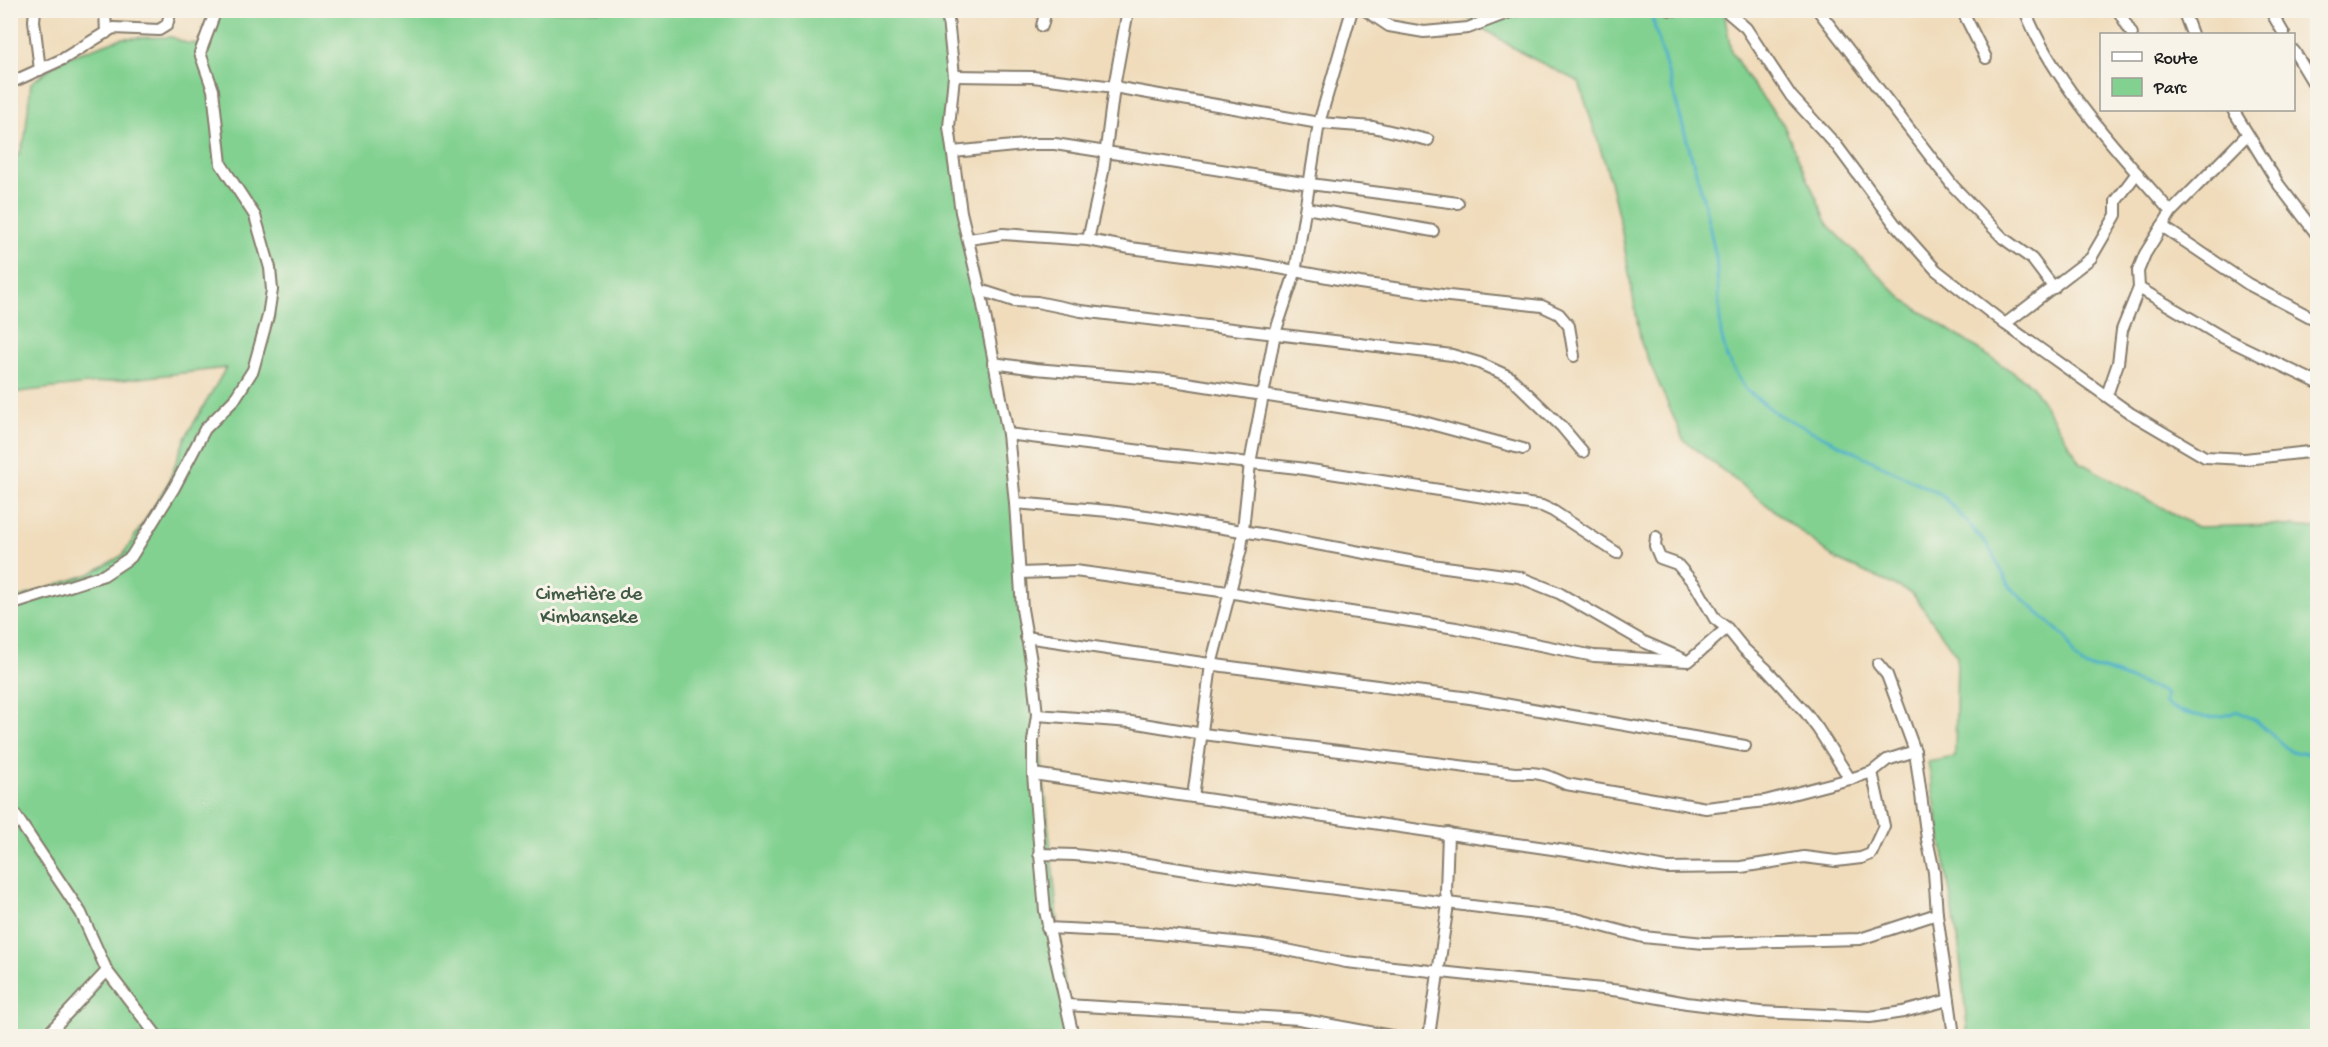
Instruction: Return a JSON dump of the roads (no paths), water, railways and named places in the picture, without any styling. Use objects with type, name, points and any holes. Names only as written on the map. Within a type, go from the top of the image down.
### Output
[{"type":"street","points":[[35,10],[34,21],[40,70]]},
{"type":"street","points":[[105,10],[106,33]]},
{"type":"street","points":[[10,83],[63,59],[113,28],[155,30],[167,25],[171,10]]},
{"type":"street","points":[[10,605],[104,575],[131,557],[174,488],[205,429],[234,400],[253,370],[268,316],[272,290],[270,268],[255,216],[221,164],[213,90],[200,53],[216,10]]},
{"type":"street","points":[[947,10],[954,76],[949,127],[961,212],[981,290],[1008,434],[1016,503],[1022,609],[1037,715],[1033,741],[1033,774],[1047,928],[1073,1036]]},
{"type":"street","points":[[1042,26],[1046,10]]},
{"type":"street","points":[[1088,240],[1107,151],[1114,87],[1128,10]]},
{"type":"street","points":[[1193,797],[1211,664],[1244,532],[1250,463],[1275,333],[1294,273],[1319,123],[1352,10]]},
{"type":"street","points":[[1365,10],[1389,26],[1424,32],[1468,28],[1520,10]]},
{"type":"street","points":[[1670,10],[1684,10]]},
{"type":"street","points":[[1725,10],[1746,28],[1791,96],[1837,146],[1882,207],[1936,270],[2005,324],[2077,377],[2163,434],[2205,457],[2245,459],[2318,451]]},
{"type":"street","points":[[1818,10],[1953,186],[2002,238],[2032,259],[2054,288]]},
{"type":"street","points":[[1962,10],[1986,58]]},
{"type":"street","points":[[2025,10],[2057,70],[2171,212]]},
{"type":"street","points":[[2118,10],[2131,33]]},
{"type":"street","points":[[2183,10],[2192,33]]},
{"type":"street","points":[[2270,10],[2283,33]]},
{"type":"street","points":[[2295,53],[2318,91]]},
{"type":"street","points":[[954,76],[1033,77],[1114,87],[1319,123],[1373,127],[1428,140]]},
{"type":"street","points":[[2234,111],[2279,185],[2318,236]]},
{"type":"street","points":[[2107,395],[2118,363],[2122,330],[2139,288],[2138,271],[2145,254],[2171,212],[2247,135]]},
{"type":"street","points":[[953,152],[1055,144],[1310,184],[1458,203]]},
{"type":"street","points":[[2005,324],[2091,258],[2116,215],[2116,201],[2137,172]]},
{"type":"street","points":[[1306,208],[1434,231]]},
{"type":"street","points":[[2162,226],[2248,284],[2318,321]]},
{"type":"street","points":[[969,239],[1004,234],[1088,240],[1130,248],[1257,264],[1294,273],[1449,296],[1542,306],[1558,314],[1569,326],[1574,356]]},
{"type":"street","points":[[2139,288],[2222,337],[2318,383]]},
{"type":"street","points":[[981,290],[1014,301],[1037,302],[1081,311],[1452,356],[1479,363],[1510,377],[1562,427],[1583,452]]},
{"type":"street","points":[[993,363],[1035,369],[1167,380],[1409,418],[1523,449]]},
{"type":"street","points":[[1008,434],[1298,468],[1542,506],[1617,553]]},
{"type":"street","points":[[1016,503],[1109,511],[1431,565],[1519,577],[1559,593],[1644,642],[1689,661]]},
{"type":"street","points":[[1656,537],[1655,546],[1660,558],[1677,564],[1696,586],[1716,619],[1806,713],[1850,779]]},
{"type":"street","points":[[1020,573],[1075,571],[1228,591],[1456,628],[1594,656],[1689,661],[1727,628]]},
{"type":"street","points":[[1026,637],[1470,698],[1744,746]]},
{"type":"street","points":[[1878,664],[1887,675],[1915,751],[1934,872],[1937,914],[1954,1036]]},
{"type":"street","points":[[1037,715],[1131,722],[1203,734],[1515,773],[1534,772],[1566,784],[1706,808],[1765,801],[1850,779],[1872,772],[1887,760],[1915,751]]},
{"type":"street","points":[[1033,774],[1448,833],[1666,868],[1741,867],[1804,857],[1836,861],[1862,858],[1870,854],[1884,826],[1872,772]]},
{"type":"street","points":[[12,813],[81,913],[107,971],[158,1036]]},
{"type":"street","points":[[1429,1036],[1448,904],[1446,892],[1448,833]]},
{"type":"street","points":[[1039,854],[1123,860],[1199,872],[1576,919],[1643,936],[1704,943],[1860,939],[1937,914]]},
{"type":"street","points":[[1047,928],[1149,933],[1262,945],[1346,962],[1521,982],[1621,990],[1687,1003],[1760,1012],[1870,1017],[1903,1012],[1949,1000]]},
{"type":"street","points":[[46,1036],[107,971]]},
{"type":"street","points":[[1067,1005],[1299,1019],[1391,1036]]},
{"type":"waterway","points":[[1650,10],[1702,193],[1716,257],[1721,334],[1727,358],[1746,390],[1777,414],[1942,495],[1987,544],[2011,588],[2066,638],[2075,658],[2085,667],[2101,669],[2164,692],[2166,696],[2164,702],[2189,714],[2210,717],[2237,711],[2255,720],[2290,751],[2318,756]]},
{"type":"park label","name":"Cimetière de Kimbanseke","points":[[589,604]]}]
